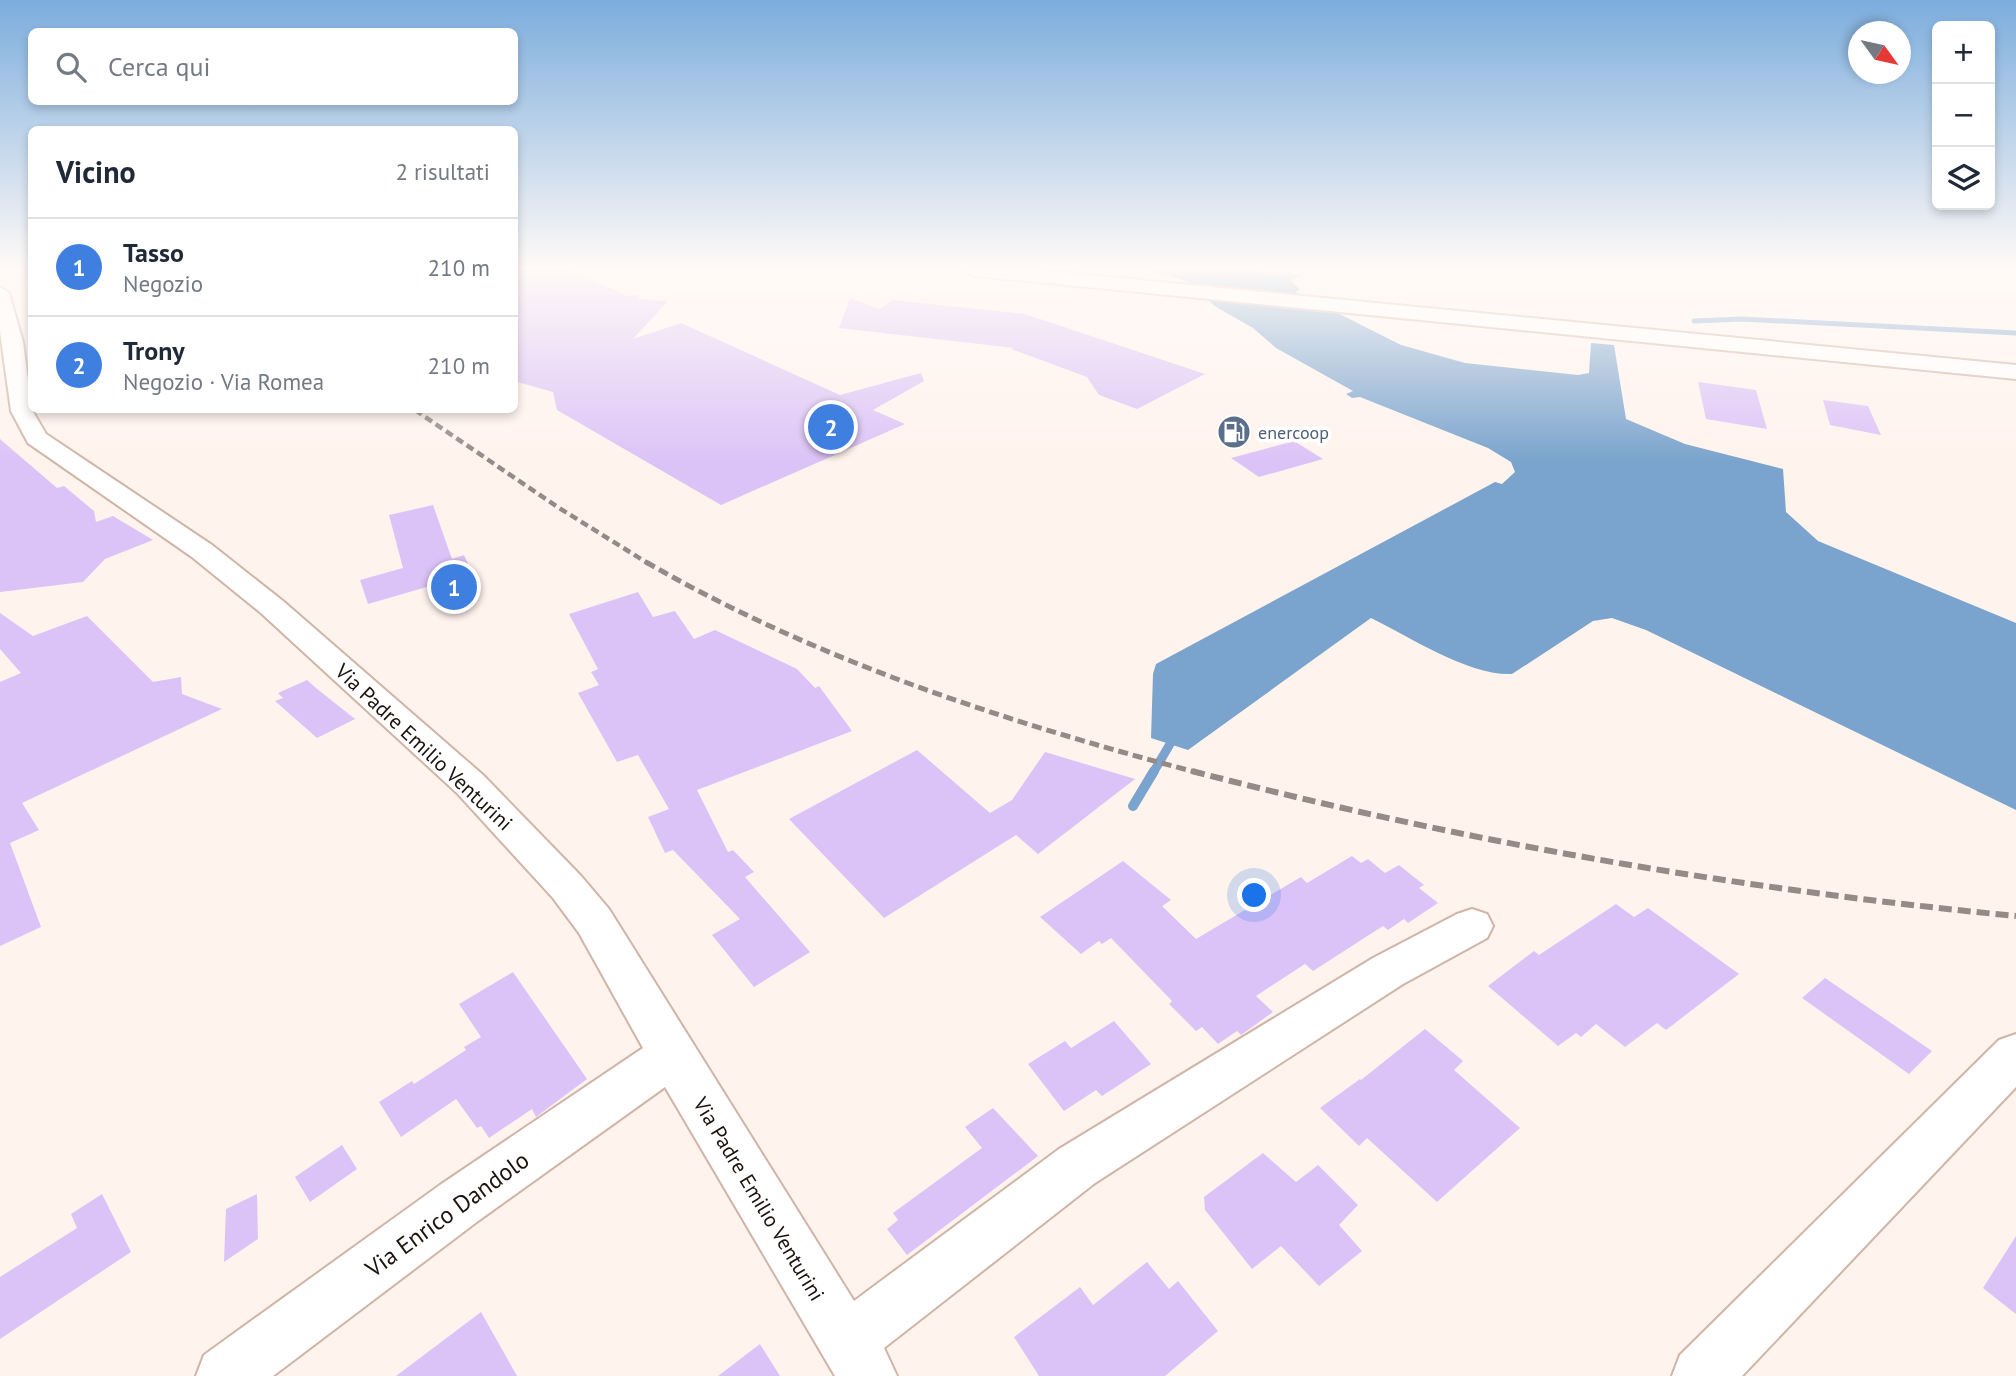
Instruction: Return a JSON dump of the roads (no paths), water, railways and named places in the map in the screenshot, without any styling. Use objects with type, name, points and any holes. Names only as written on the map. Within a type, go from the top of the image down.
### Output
[{"type":"main road","points":[[1632,334],[2016,372]]},
{"type":"street","name":"Via Padre Emilio Venturini","points":[[6,343],[10,397],[22,411],[36,438],[145,510],[239,580],[470,783],[567,887],[594,921],[671,1055],[857,1359]]},
{"type":"street","points":[[857,1359],[1077,1166],[1388,971],[1472,926]]},
{"type":"street","name":"Via Enrico Dandolo","points":[[225,1376],[459,1203],[671,1055]]},
{"type":"street","points":[[1701,1376],[2016,1055]]},
{"type":"water","points":[[1260,334],[1380,334],[1401,345],[1465,363],[1578,375],[1589,373],[1591,343],[1614,345],[1626,419],[1685,444],[1783,469],[1786,512],[1818,541],[2016,623],[2016,810],[1646,630],[1612,618],[1593,621],[1512,674],[1477,669],[1459,662],[1371,618],[1188,750],[1151,738],[1153,674],[1156,664],[1495,482],[1502,484],[1515,472],[1511,462],[1488,448],[1360,397],[1352,398],[1346,394],[1353,391],[1276,348]]},
{"type":"waterway","points":[[1153,773],[1170,744]]},
{"type":"waterway","points":[[1133,806],[1154,771]]},
{"type":"railway","points":[[419,413],[556,506],[649,564]]},
{"type":"railway","points":[[646,562],[778,630],[915,686],[1056,733],[1199,773]]},
{"type":"railway","points":[[1192,771],[1396,820],[1601,860],[1808,892],[2016,916]]},
{"type":"place","name":"Trony","points":[[831,427]]},
{"type":"place","name":"enercoop","points":[[1234,432]]},
{"type":"place","name":"Tasso","points":[[454,587]]}]
